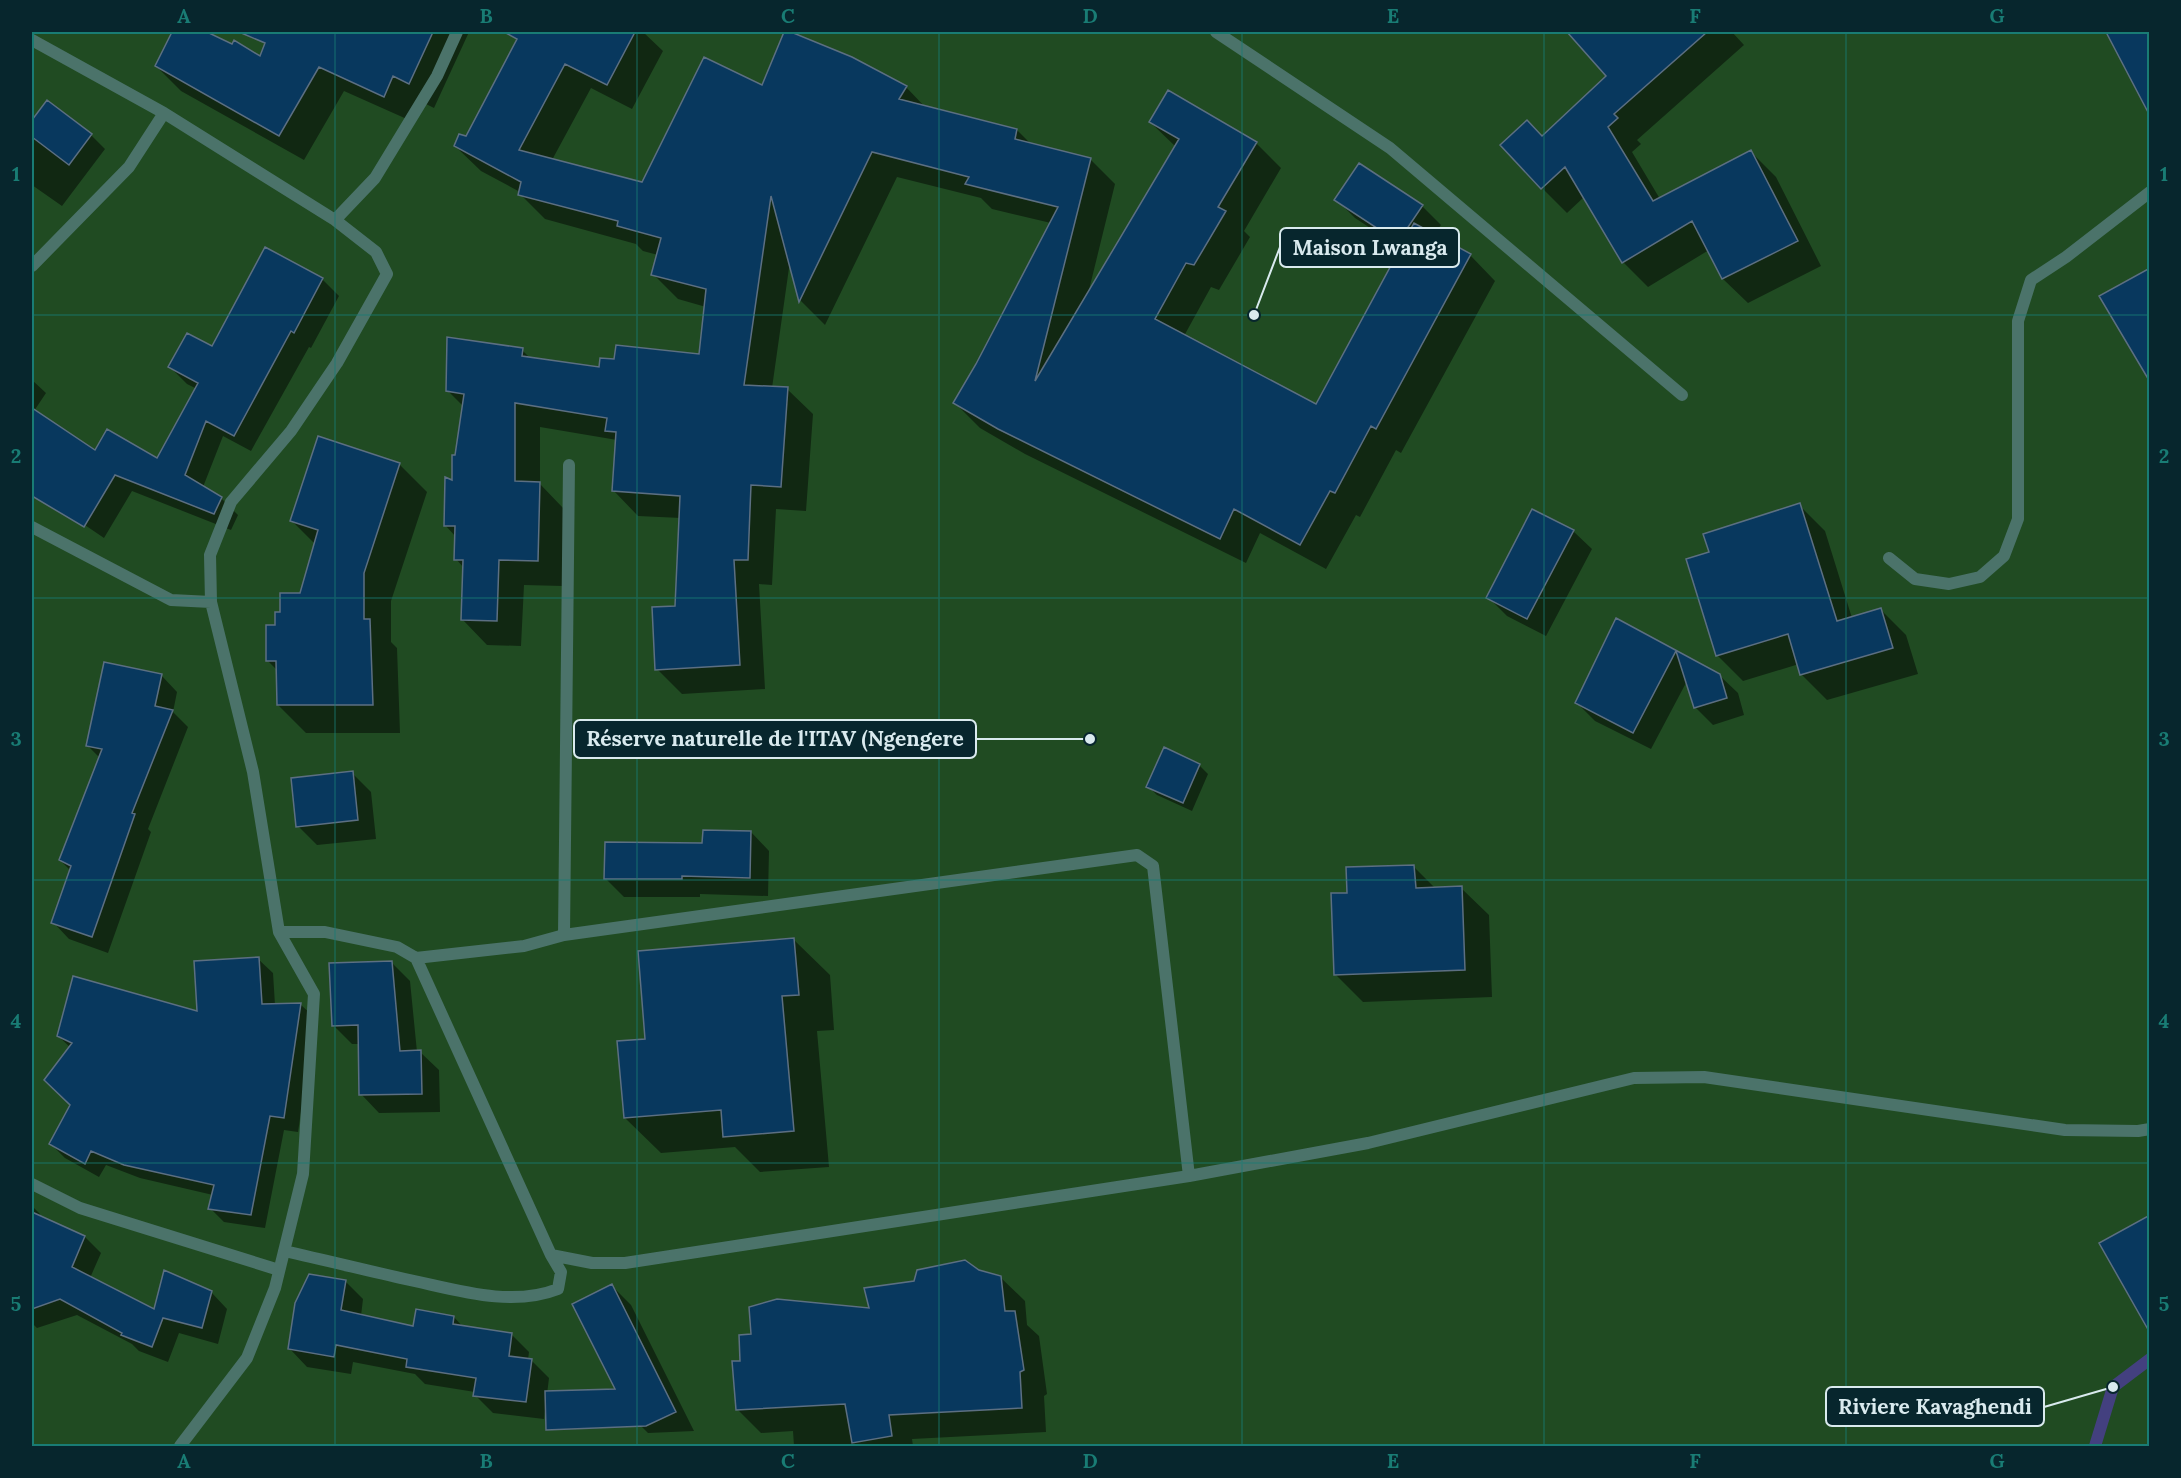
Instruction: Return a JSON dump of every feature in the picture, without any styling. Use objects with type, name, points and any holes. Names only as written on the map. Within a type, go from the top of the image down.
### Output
[{"type":"street","points":[[335,220],[375,178],[437,75],[457,32]]},
{"type":"street","points":[[1216,32],[1390,148],[1682,395]]},
{"type":"street","points":[[32,40],[164,113],[335,220],[376,252],[387,274],[337,363],[291,431],[231,502],[210,555],[211,602],[253,772],[279,932],[314,994],[303,1174],[275,1288],[247,1358],[180,1446]]},
{"type":"street","points":[[32,266],[129,167],[164,113]]},
{"type":"street","points":[[1888,558],[1915,579],[1948,584],[1980,577],[2004,556],[2018,519],[2018,321],[2031,280],[2066,257],[2150,192]]},
{"type":"street","points":[[564,935],[569,465]]},
{"type":"street","points":[[32,527],[171,600],[211,602]]},
{"type":"street","points":[[416,958],[524,946],[564,935],[1137,855],[1154,866],[1189,1176]]},
{"type":"street","points":[[279,932],[325,932],[397,947],[416,958],[551,1255],[561,1272],[558,1289],[542,1295],[502,1298],[284,1251]]},
{"type":"street","points":[[551,1255],[592,1263],[625,1263],[1189,1176],[1368,1143],[1634,1078],[1704,1077],[2065,1130],[2138,1131],[2150,1129]]},
{"type":"street","points":[[32,1184],[81,1208],[279,1270]]},
{"type":"green space","points":[[32,32],[2149,32],[2149,1446],[32,1446]]},
{"type":"building","points":[[172,32],[207,32],[232,44],[234,40],[260,56],[265,43],[239,32],[433,32],[409,84],[393,76],[384,97],[319,67],[279,136],[155,66]]},
{"type":"building","points":[[504,32],[635,32],[607,85],[565,64],[519,150],[642,182],[704,57],[762,85],[784,32],[791,32],[852,57],[907,86],[899,99],[1017,129],[1015,139],[1091,158],[1035,381],[1179,139],[1149,122],[1168,90],[1257,142],[1218,207],[1226,211],[1194,265],[1186,263],[1155,319],[1316,404],[1414,223],[1471,254],[1376,429],[1371,426],[1335,493],[1330,491],[1300,545],[1234,509],[1220,539],[998,429],[953,403],[976,364],[1058,207],[965,184],[969,177],[872,152],[799,302],[771,196],[744,385],[788,387],[781,487],[751,485],[748,560],[734,560],[740,665],[655,670],[652,607],[675,606],[680,496],[612,491],[616,432],[605,431],[607,418],[515,403],[515,481],[540,482],[538,561],[499,560],[497,621],[461,620],[463,560],[454,560],[455,526],[444,526],[445,477],[452,480],[452,455],[455,455],[464,394],[446,391],[447,337],[523,348],[522,356],[599,367],[600,358],[614,359],[616,345],[699,354],[706,289],[651,275],[661,238],[617,226],[618,221],[518,195],[521,182],[454,146],[459,134],[466,136],[517,39]]},
{"type":"building","points":[[1567,32],[1707,32],[1614,114],[1618,118],[1608,127],[1653,201],[1751,150],[1798,241],[1722,279],[1692,221],[1622,263],[1565,167],[1541,189],[1500,145],[1527,120],[1542,136],[1606,76]]},
{"type":"building","points":[[2106,32],[2150,32],[2150,116]]},
{"type":"building","points":[[47,100],[92,134],[69,165],[32,137],[32,120]]},
{"type":"building","points":[[1359,163],[1423,205],[1398,242],[1334,200]]},
{"type":"building","points":[[265,247],[323,278],[294,333],[291,331],[234,436],[206,421],[185,475],[222,497],[214,514],[115,475],[84,527],[32,496],[32,408],[95,450],[107,429],[157,458],[198,383],[168,367],[187,333],[212,346]]},
{"type":"building","points":[[2150,268],[2150,382],[2099,296]]},
{"type":"building","points":[[318,436],[400,463],[364,573],[364,619],[370,619],[373,705],[277,705],[276,661],[266,661],[266,625],[275,625],[275,612],[280,612],[280,593],[300,593],[318,530],[290,521]]},
{"type":"building","points":[[1800,503],[1837,621],[1881,608],[1893,648],[1800,675],[1788,634],[1716,656],[1686,559],[1709,552],[1703,534]]},
{"type":"building","points":[[1532,509],[1574,530],[1527,619],[1486,598]]},
{"type":"building","points":[[1616,618],[1720,674],[1727,698],[1694,708],[1676,651],[1633,733],[1575,703]]},
{"type":"building","points":[[104,662],[162,674],[155,706],[173,710],[132,813],[135,814],[92,937],[51,923],[71,866],[59,860],[102,749],[86,746]]},
{"type":"building","points":[[1164,747],[1200,764],[1183,803],[1146,787]]},
{"type":"building","points":[[353,771],[358,820],[296,827],[291,778]]},
{"type":"building","points":[[703,830],[751,831],[750,878],[682,876],[682,879],[604,879],[605,842],[702,843]]},
{"type":"building","points":[[1414,865],[1416,888],[1462,886],[1465,970],[1334,975],[1331,893],[1347,893],[1346,867]]},
{"type":"building","points":[[794,938],[799,995],[782,996],[794,1131],[723,1137],[721,1110],[624,1118],[617,1041],[645,1039],[638,951]]},
{"type":"building","points":[[259,957],[262,1004],[301,1003],[284,1118],[270,1116],[251,1215],[208,1209],[214,1185],[124,1165],[91,1151],[85,1164],[49,1144],[70,1105],[44,1080],[72,1043],[57,1036],[73,976],[197,1011],[194,961]]},
{"type":"building","points":[[392,961],[400,1051],[421,1050],[422,1094],[359,1095],[358,1025],[332,1026],[329,963]]},
{"type":"building","points":[[32,1212],[85,1236],[72,1267],[154,1309],[164,1270],[212,1291],[202,1328],[163,1318],[152,1347],[121,1335],[122,1333],[60,1299],[32,1309]]},
{"type":"building","points":[[2150,1215],[2150,1333],[2099,1243]]},
{"type":"building","points":[[965,1260],[979,1270],[1001,1276],[1005,1311],[1015,1311],[1024,1370],[1020,1372],[1022,1408],[889,1415],[892,1436],[852,1443],[845,1404],[736,1410],[732,1361],[740,1361],[739,1335],[751,1334],[749,1307],[777,1299],[869,1308],[864,1288],[914,1281],[917,1270]]},
{"type":"building","points":[[309,1274],[346,1280],[341,1310],[413,1326],[416,1309],[454,1316],[453,1324],[512,1333],[509,1356],[532,1359],[526,1402],[473,1396],[476,1378],[406,1367],[407,1359],[336,1345],[334,1357],[288,1349],[295,1303]]},
{"type":"building","points":[[612,1284],[676,1412],[646,1426],[546,1430],[545,1391],[615,1389],[572,1304]]},
{"type":"waterway","points":[[2095,1446],[2113,1387],[2150,1359]]},
{"type":"place","name":"Maison Lwanga","points":[[1254,315]]},
{"type":"place","name":"Réserve naturelle de l'ITAV (Ngengere","points":[[1090,739]]},
{"type":"place","name":"Riviere Kavaghendi","points":[[2113,1387]]}]
